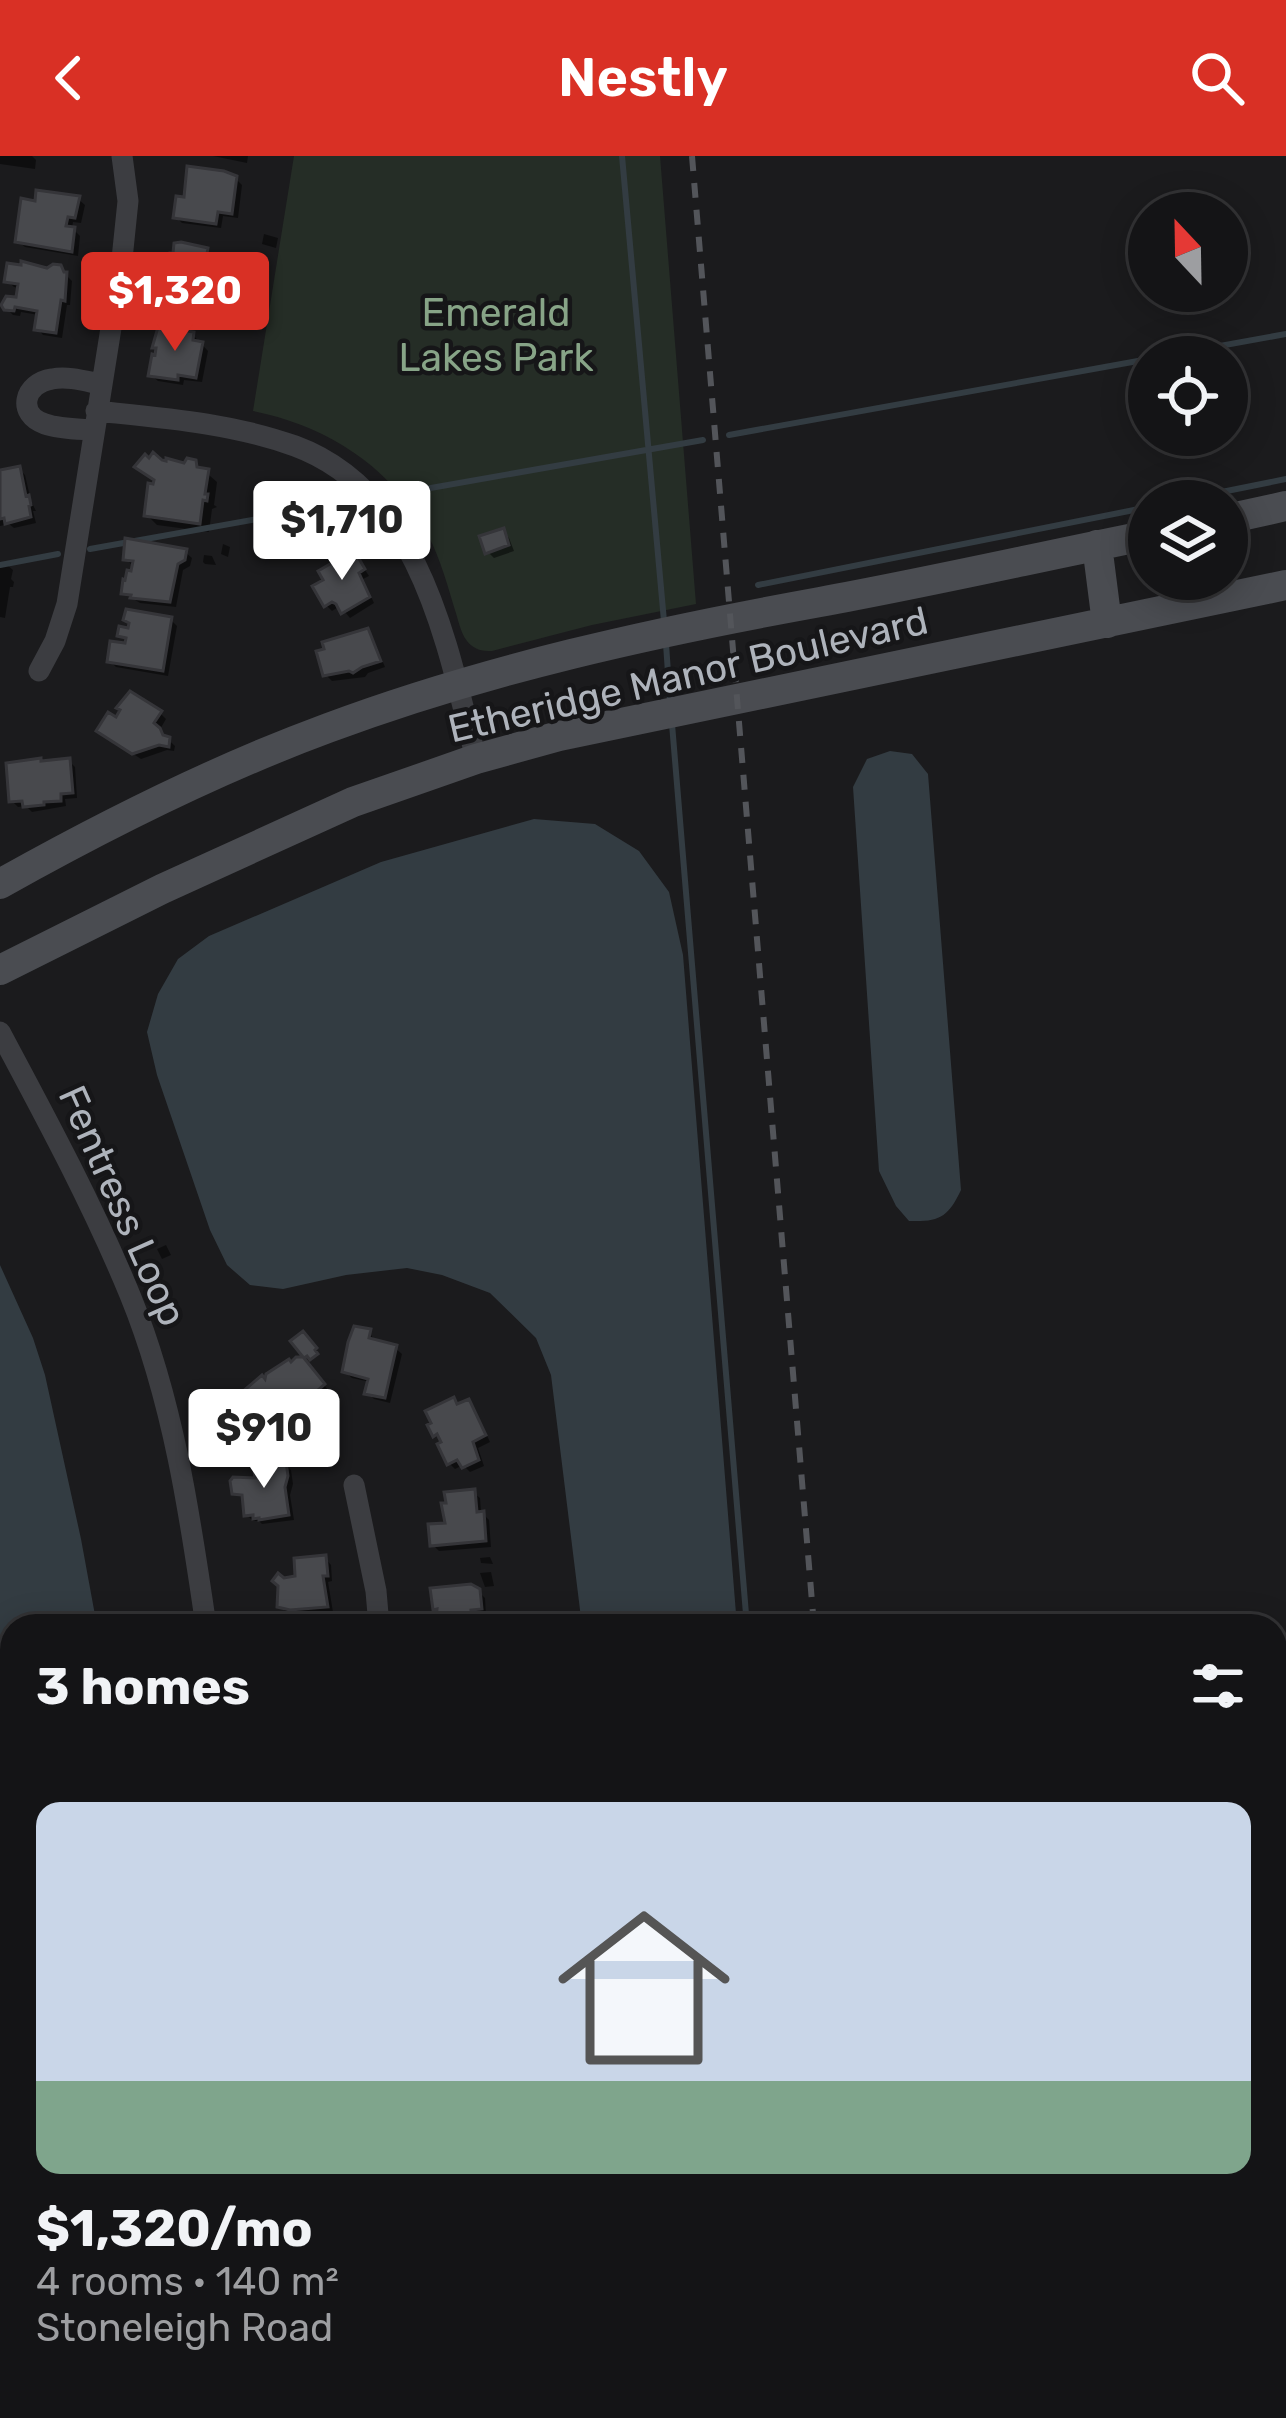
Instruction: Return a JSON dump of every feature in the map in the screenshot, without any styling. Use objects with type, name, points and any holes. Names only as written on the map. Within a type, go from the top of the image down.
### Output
[{"type":"main road","points":[[1248,514],[1286,506]]},
{"type":"main road","name":"Etheridge Manor Boulevard","points":[[0,884],[124,817],[248,760],[330,727],[458,686],[731,616],[1128,539]]},
{"type":"main road","points":[[1097,545],[1107,623]]},
{"type":"main road","name":"Etheridge Manor Boulevard","points":[[0,970],[353,802],[476,759],[559,736],[1286,585]]},
{"type":"street","points":[[38,670],[56,641],[67,604],[122,259],[128,201],[122,156]]},
{"type":"street","points":[[100,384],[50,379],[36,384],[28,394],[27,406],[45,424],[180,420],[298,447],[346,474],[388,514],[430,599],[476,759]]},
{"type":"street","name":"Fentress Loop","points":[[0,1032],[59,1142],[131,1298],[164,1398],[191,1521],[204,1614]]},
{"type":"street","points":[[354,1485],[379,1614]]},
{"type":"green space","name":"Emerald Lakes Park","points":[[294,156],[660,156],[696,604],[492,651],[475,648],[463,633],[429,537],[397,490],[332,439],[253,411]]},
{"type":"shaded area","points":[[890,751],[912,754],[928,774],[961,1190],[942,1216],[920,1221],[909,1221],[896,1206],[879,1171],[853,787],[867,759]]},
{"type":"shaded area","points":[[534,819],[595,824],[639,851],[669,892],[683,955],[736,1614],[581,1614],[551,1375],[536,1338],[490,1293],[407,1268],[283,1289],[250,1285],[227,1265],[210,1230],[147,1032],[158,994],[178,959],[209,936],[381,862]]},
{"type":"shaded area","points":[[0,1265],[45,1375],[95,1614],[0,1614]]},
{"type":"building","points":[[187,166],[237,176],[232,214],[218,212],[216,224],[173,218],[176,196],[184,197]]},
{"type":"building","points":[[36,190],[80,196],[75,218],[68,217],[66,226],[75,227],[72,252],[15,242],[21,198],[35,201]]},
{"type":"building","points":[[174,243],[208,248],[206,259],[217,260],[216,270],[226,274],[224,286],[211,287],[208,304],[170,298],[170,253]]},
{"type":"building","points":[[21,261],[47,268],[61,265],[67,272],[56,333],[34,330],[37,311],[4,310],[1,305],[6,296],[16,297],[18,284],[4,282],[7,263],[21,265]]},
{"type":"building","points":[[158,327],[194,332],[193,340],[203,342],[196,378],[148,376]]},
{"type":"building","points":[[153,452],[162,460],[184,463],[187,458],[209,469],[200,524],[144,516],[148,483],[154,480],[134,467]]},
{"type":"building","points":[[20,466],[31,517],[5,524],[0,519],[0,470]]},
{"type":"building","points":[[273,496],[324,518],[308,548],[256,531]]},
{"type":"building","points":[[504,528],[509,545],[485,554],[479,536]]},
{"type":"building","points":[[125,538],[187,549],[185,560],[178,564],[170,602],[121,594],[133,561],[123,560]]},
{"type":"building","points":[[354,550],[365,569],[359,573],[370,597],[341,614],[332,602],[324,607],[312,586],[323,580],[318,571]]},
{"type":"building","points":[[126,609],[172,617],[163,671],[107,662],[110,641],[125,643],[126,638],[117,636],[119,626],[128,628],[123,620]]},
{"type":"building","points":[[368,628],[381,661],[353,673],[323,676],[316,651],[324,649],[322,642]]},
{"type":"building","points":[[130,691],[162,711],[154,723],[170,737],[169,747],[159,745],[132,754],[96,731],[108,712],[116,717],[120,710],[116,708]]},
{"type":"building","points":[[70,758],[73,793],[61,794],[61,801],[44,805],[23,807],[22,801],[9,802],[6,763]]},
{"type":"building","points":[[354,1326],[371,1329],[369,1338],[397,1345],[385,1398],[364,1394],[368,1379],[342,1372]]},
{"type":"building","points":[[303,1331],[318,1354],[304,1358],[325,1384],[300,1406],[297,1402],[288,1410],[283,1404],[267,1417],[241,1393],[289,1359],[303,1357],[290,1341]]},
{"type":"building","points":[[454,1397],[457,1404],[469,1399],[486,1435],[473,1442],[479,1460],[462,1468],[457,1460],[447,1465],[425,1411]]},
{"type":"building","points":[[286,1461],[289,1515],[259,1520],[244,1516],[242,1495],[232,1494],[233,1477],[255,1478],[253,1464]]},
{"type":"building","points":[[475,1489],[477,1512],[484,1511],[486,1541],[430,1546],[428,1524],[445,1523],[444,1492]]},
{"type":"building","points":[[326,1555],[328,1576],[323,1576],[328,1607],[277,1607],[278,1586],[272,1581],[278,1573],[284,1578],[295,1576],[294,1558]]},
{"type":"building","points":[[471,1584],[480,1589],[482,1609],[471,1610],[471,1614],[436,1614],[430,1588]]},
{"type":"waterway","points":[[622,156],[664,621]]},
{"type":"waterway","points":[[1248,341],[1286,334]]},
{"type":"waterway","points":[[729,435],[1128,363]]},
{"type":"waterway","points":[[391,495],[703,440]]},
{"type":"waterway","points":[[1248,487],[1286,479]]},
{"type":"waterway","points":[[306,510],[356,501]]},
{"type":"waterway","points":[[758,585],[1128,511]]},
{"type":"waterway","points":[[90,549],[269,517]]},
{"type":"waterway","points":[[0,565],[58,554]]},
{"type":"waterway","points":[[666,644],[670,701]]},
{"type":"waterway","points":[[672,724],[746,1614]]},
{"type":"railway","points":[[692,156],[813,1614]]}]
